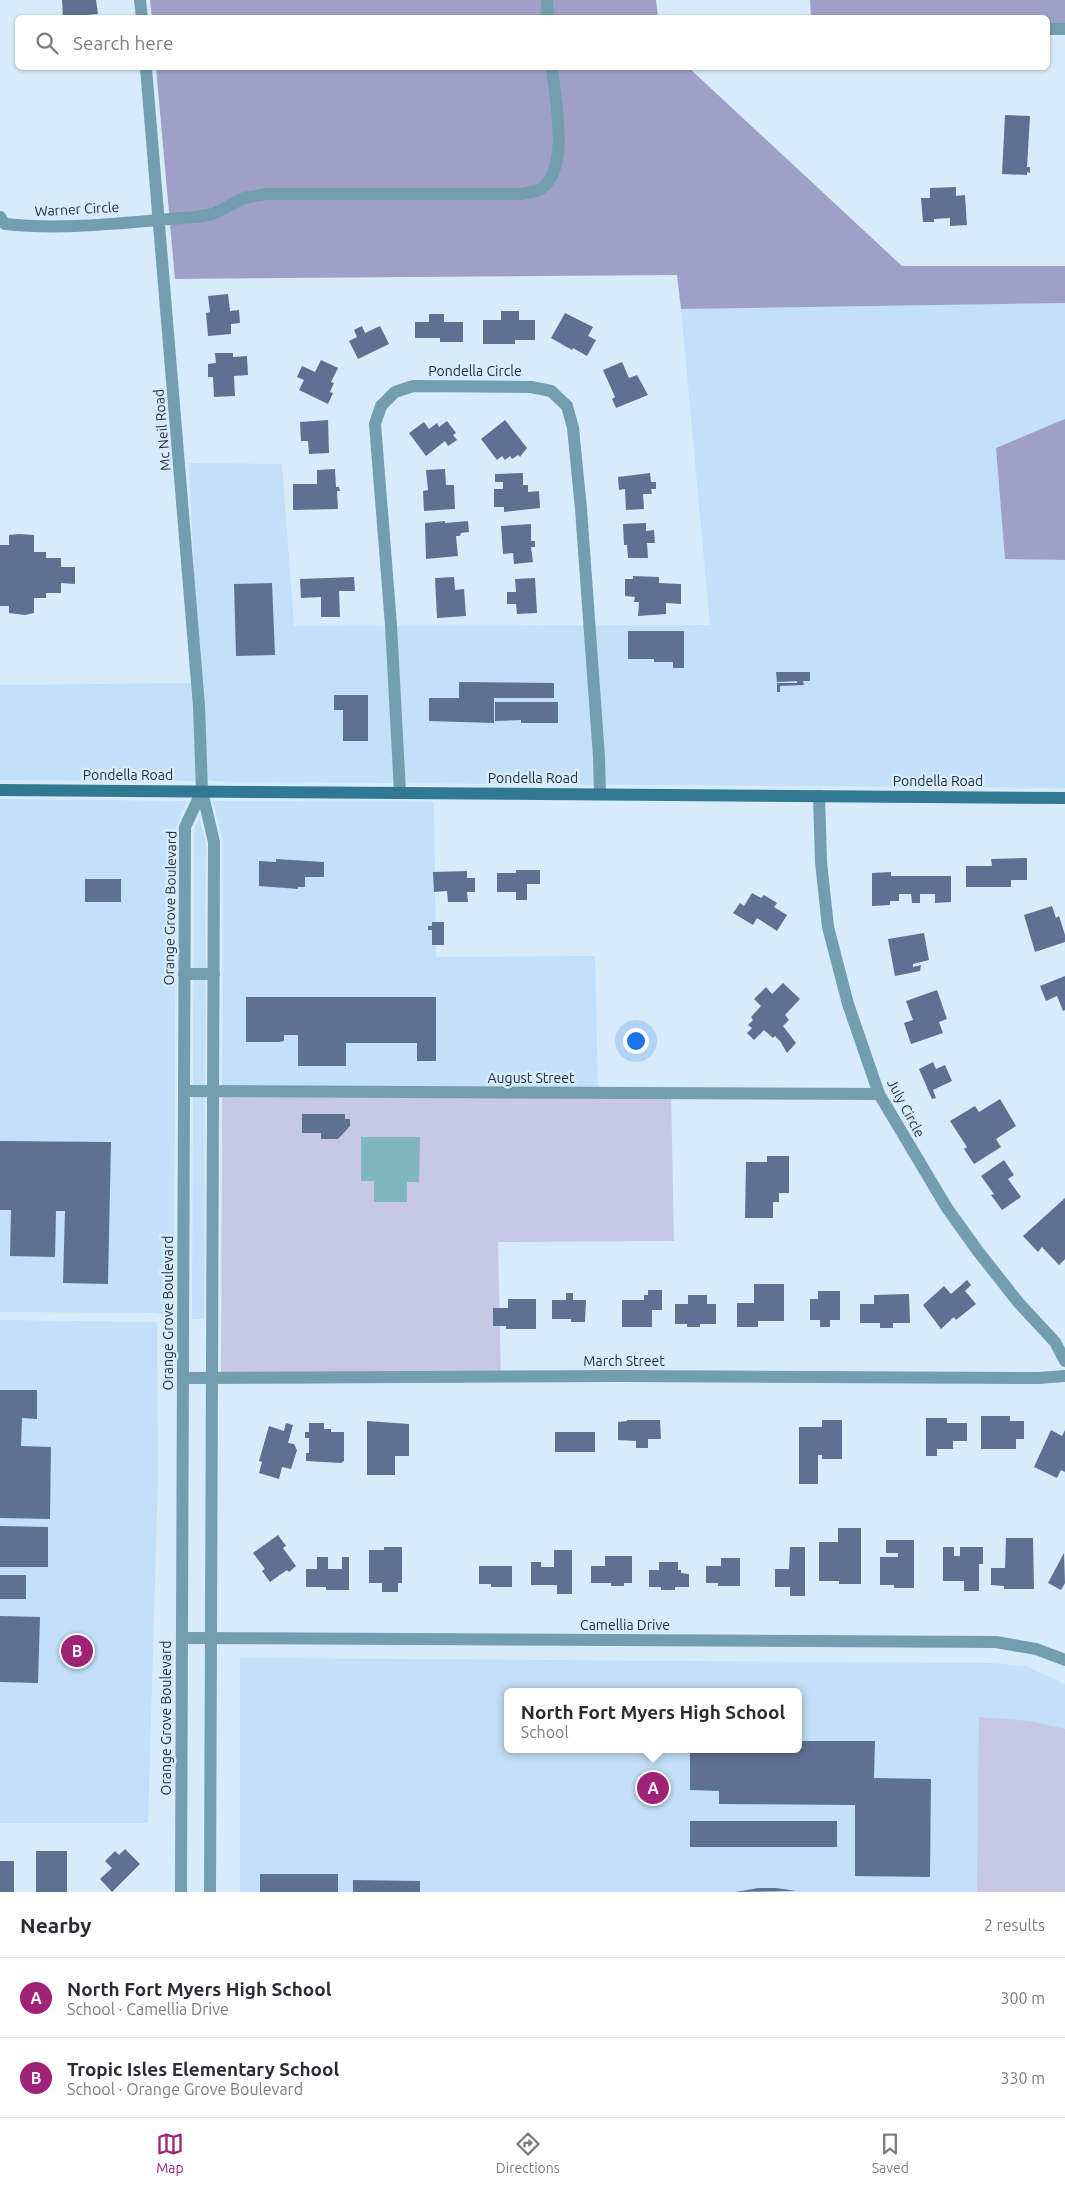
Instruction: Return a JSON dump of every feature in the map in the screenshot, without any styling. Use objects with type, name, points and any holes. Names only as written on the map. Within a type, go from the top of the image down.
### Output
[{"type":"main road","name":"Pondella Road","points":[[0,790],[1065,798]]},
{"type":"street","points":[[140,0],[142,15]]},
{"type":"street","points":[[547,0],[548,15]]},
{"type":"street","points":[[1050,29],[1065,29]]},
{"type":"street","name":"Mc Neil Road","points":[[146,70],[199,706],[202,791]]},
{"type":"street","name":"Warner Circle","points":[[0,217],[5,224],[27,227],[197,218],[214,214],[244,198],[266,194],[523,194],[541,190],[553,176],[558,162],[559,147],[552,70]]},
{"type":"street","name":"Pondella Circle","points":[[400,792],[392,643],[375,424],[381,406],[395,392],[413,386],[492,385],[531,386],[551,391],[567,406],[573,428],[583,528],[600,794]]},
{"type":"street","points":[[202,791],[214,842],[210,1892]]},
{"type":"street","name":"Orange Grove Boulevard","points":[[181,1892],[185,827],[202,791]]},
{"type":"street","name":"July Circle","points":[[819,796],[822,862],[828,927],[848,1004],[879,1094],[903,1137],[967,1236],[1018,1302],[1055,1342],[1065,1361]]},
{"type":"street","points":[[184,974],[214,974]]},
{"type":"street","name":"August Street","points":[[184,1091],[879,1094]]},
{"type":"street","name":"March Street","points":[[183,1378],[630,1376],[1038,1378],[1065,1376]]},
{"type":"street","name":"Camellia Drive","points":[[182,1638],[996,1642],[1036,1649],[1065,1660]]},
{"type":"shaded area","points":[[150,0],[656,0],[658,15],[152,15]]},
{"type":"shaded area","points":[[810,0],[1065,0],[1065,25],[1050,25],[1050,15],[811,15]]},
{"type":"shaded area","points":[[156,70],[691,70],[902,266],[1065,266],[1065,303],[681,309],[677,275],[175,279]]},
{"type":"shaded area","points":[[1065,303],[1065,419],[996,449],[1005,559],[1065,560],[1065,788],[248,782],[210,781],[208,779],[193,781],[0,780],[0,685],[199,683],[189,463],[282,464],[294,626],[710,625],[681,309]]},
{"type":"shaded area","points":[[1065,419],[1065,560],[1005,559],[996,448]]},
{"type":"shaded area","points":[[0,799],[187,801],[176,827],[174,1319],[164,1319],[162,1315],[157,1313],[0,1312]]},
{"type":"shaded area","points":[[213,801],[434,802],[436,957],[595,956],[598,1092],[222,1096],[223,842]]},
{"type":"shaded area","points":[[199,817],[206,843],[204,1319],[192,1319],[194,830]]},
{"type":"shaded area","points":[[671,1091],[674,1241],[498,1242],[501,1382],[221,1384],[222,1096]]},
{"type":"shaded area","points":[[361,1137],[420,1137],[419,1182],[407,1182],[407,1202],[374,1202],[374,1181],[361,1181]]},
{"type":"shaded area","points":[[0,1320],[157,1322],[158,1478],[148,1823],[0,1823]]},
{"type":"shaded area","points":[[240,1658],[990,1663],[1026,1666],[1065,1684],[1065,1892],[240,1892]]},
{"type":"shaded area","points":[[979,1717],[1030,1721],[1065,1729],[1065,1892],[977,1892]]},
{"type":"building","points":[[62,0],[96,0],[98,14],[63,15]]},
{"type":"building","points":[[1005,115],[1030,116],[1027,167],[1030,167],[1030,173],[1027,172],[1027,175],[1002,174]]},
{"type":"building","points":[[956,187],[956,196],[965,195],[967,225],[950,226],[950,218],[934,219],[934,222],[923,222],[921,198],[930,198],[930,188]]},
{"type":"building","points":[[228,294],[230,311],[239,310],[240,323],[231,324],[231,334],[208,336],[206,313],[210,312],[208,296]]},
{"type":"building","points":[[501,311],[519,311],[519,320],[535,320],[535,340],[515,340],[515,344],[483,344],[483,320],[501,320]]},
{"type":"building","points":[[565,313],[593,327],[588,336],[596,340],[587,356],[551,338]]},
{"type":"building","points":[[429,314],[444,314],[444,322],[463,322],[463,342],[440,342],[440,338],[415,338],[415,322],[429,322]]},
{"type":"building","points":[[362,326],[365,333],[380,326],[389,344],[358,359],[349,341],[357,337],[354,330]]},
{"type":"building","points":[[215,353],[233,353],[233,357],[247,356],[248,375],[234,376],[235,396],[214,397],[213,377],[208,377],[208,364],[216,363]]},
{"type":"building","points":[[321,360],[338,368],[331,382],[334,383],[330,392],[333,393],[328,404],[299,390],[304,380],[297,377],[302,366],[315,372]]},
{"type":"building","points":[[622,362],[629,378],[637,375],[648,395],[616,408],[612,399],[615,397],[603,370]]},
{"type":"building","points":[[328,420],[329,453],[309,454],[308,441],[301,441],[300,422]]},
{"type":"building","points":[[505,420],[527,448],[520,457],[518,455],[512,459],[510,456],[505,460],[502,456],[497,460],[481,439]]},
{"type":"building","points":[[447,421],[456,433],[453,435],[457,440],[448,446],[445,441],[426,456],[409,433],[424,422],[429,429],[437,423],[439,427]]},
{"type":"building","points":[[335,469],[336,487],[339,487],[340,491],[337,491],[338,509],[293,510],[293,484],[317,484],[317,470]]},
{"type":"building","points":[[445,469],[446,485],[454,485],[455,509],[424,511],[423,491],[428,490],[426,470]]},
{"type":"building","points":[[523,473],[523,485],[528,485],[528,492],[539,491],[540,508],[504,512],[504,507],[494,507],[494,489],[503,489],[503,482],[495,482],[495,474]]},
{"type":"building","points":[[650,473],[651,482],[656,482],[656,489],[651,489],[652,494],[643,494],[644,509],[626,510],[625,489],[619,490],[618,477]]},
{"type":"building","points":[[445,521],[445,523],[468,521],[469,532],[456,536],[458,556],[426,559],[425,523]]},
{"type":"building","points":[[646,523],[646,531],[654,530],[655,543],[647,543],[648,558],[628,558],[627,545],[624,545],[623,524]]},
{"type":"building","points":[[531,524],[531,541],[535,541],[535,547],[531,547],[533,562],[514,564],[513,553],[503,554],[501,526]]},
{"type":"building","points":[[9,535],[34,535],[34,552],[46,552],[46,558],[61,558],[61,567],[75,567],[75,584],[61,583],[61,593],[46,593],[46,598],[34,598],[34,613],[25,615],[9,613],[9,606],[0,606],[0,545],[9,545]]},
{"type":"building","points":[[633,576],[659,577],[659,583],[681,584],[681,604],[666,603],[666,614],[638,616],[639,602],[634,602],[635,597],[625,596],[625,579],[633,579]]},
{"type":"building","points":[[354,577],[355,591],[339,591],[340,617],[321,617],[321,597],[301,598],[300,579]]},
{"type":"building","points":[[454,577],[455,590],[464,589],[466,616],[437,618],[435,578]]},
{"type":"building","points":[[535,578],[537,613],[517,614],[516,604],[507,604],[507,592],[516,592],[515,579]]},
{"type":"building","points":[[272,583],[275,655],[236,656],[234,584]]},
{"type":"building","points":[[628,631],[684,631],[684,668],[673,668],[673,662],[654,662],[654,659],[628,659]]},
{"type":"building","points":[[776,672],[810,672],[810,681],[803,681],[804,685],[780,686],[780,692],[777,692],[777,683],[797,683],[797,681],[777,682]]},
{"type":"building","points":[[459,682],[554,683],[554,698],[494,698],[494,723],[429,721],[429,698],[459,698]]},
{"type":"building","points":[[334,695],[368,695],[368,741],[343,741],[343,710],[334,710]]},
{"type":"building","points":[[495,702],[558,702],[558,723],[521,723],[521,720],[495,721]]},
{"type":"building","points":[[1027,858],[1027,880],[1011,880],[1011,887],[966,887],[966,866],[992,866],[991,859]]},
{"type":"building","points":[[276,859],[324,862],[324,877],[305,877],[305,887],[298,887],[298,889],[259,886],[259,861],[276,862]]},
{"type":"building","points":[[516,870],[540,870],[540,884],[527,884],[527,900],[516,900],[516,892],[497,892],[497,873],[516,873]]},
{"type":"building","points":[[467,871],[467,878],[475,878],[475,892],[467,892],[468,902],[448,902],[447,891],[434,892],[433,872]]},
{"type":"building","points":[[891,872],[891,876],[951,876],[951,902],[935,903],[935,894],[920,894],[920,903],[912,903],[911,894],[899,894],[899,901],[890,901],[890,905],[872,906],[872,873]]},
{"type":"building","points":[[85,879],[121,879],[121,902],[85,902]]},
{"type":"building","points":[[752,893],[761,898],[764,895],[777,903],[774,907],[787,915],[777,931],[757,918],[753,925],[733,913],[740,903],[744,906]]},
{"type":"building","points":[[1052,906],[1056,918],[1059,916],[1065,935],[1065,942],[1035,952],[1024,915]]},
{"type":"building","points":[[432,922],[444,922],[444,945],[432,945],[432,930],[428,930],[428,926],[432,926]]},
{"type":"building","points":[[924,933],[929,960],[913,964],[913,967],[921,965],[920,971],[895,976],[888,939]]},
{"type":"building","points":[[1065,976],[1065,1010],[1063,1011],[1057,996],[1046,1001],[1040,986]]},
{"type":"building","points":[[783,983],[800,999],[785,1015],[789,1020],[783,1026],[796,1043],[787,1053],[775,1036],[773,1038],[764,1030],[754,1040],[747,1033],[752,1028],[748,1025],[753,1020],[751,1017],[761,1006],[754,999],[766,987],[772,994]]},
{"type":"building","points":[[937,990],[947,1019],[939,1022],[943,1033],[911,1044],[904,1023],[913,1020],[906,1001]]},
{"type":"building","points":[[246,997],[436,997],[436,1061],[417,1061],[417,1043],[346,1043],[346,1066],[298,1066],[298,1035],[284,1035],[284,1041],[279,1042],[246,1042]]},
{"type":"building","points":[[933,1062],[936,1069],[945,1065],[952,1081],[933,1090],[936,1098],[932,1099],[919,1069]]},
{"type":"building","points":[[1000,1099],[1016,1126],[996,1139],[1001,1147],[974,1164],[964,1149],[967,1147],[950,1121],[975,1106],[979,1112]]},
{"type":"building","points":[[302,1114],[345,1114],[345,1119],[350,1119],[350,1126],[338,1139],[321,1139],[321,1133],[302,1133]]},
{"type":"building","points":[[0,1141],[111,1142],[108,1284],[63,1283],[65,1211],[56,1211],[55,1257],[10,1256],[11,1210],[0,1210]]},
{"type":"building","points":[[767,1156],[789,1156],[789,1193],[779,1193],[779,1202],[773,1202],[773,1218],[745,1218],[746,1162],[767,1162]]},
{"type":"building","points":[[1004,1160],[1014,1175],[1008,1179],[1021,1197],[1002,1210],[991,1195],[994,1194],[981,1176]]},
{"type":"building","points":[[1065,1198],[1065,1259],[1059,1265],[1042,1247],[1038,1252],[1023,1236]]},
{"type":"building","points":[[967,1280],[971,1285],[965,1291],[976,1304],[956,1320],[954,1317],[941,1329],[923,1305],[944,1286],[951,1294]]},
{"type":"building","points":[[754,1284],[784,1284],[784,1321],[758,1321],[758,1327],[737,1327],[737,1303],[754,1303]]},
{"type":"building","points":[[648,1290],[662,1290],[662,1310],[652,1310],[652,1327],[622,1327],[622,1300],[644,1300],[644,1295],[648,1295]]},
{"type":"building","points":[[818,1291],[840,1291],[840,1320],[830,1320],[830,1327],[820,1327],[820,1320],[810,1320],[810,1299],[818,1299]]},
{"type":"building","points":[[566,1293],[573,1293],[573,1300],[586,1300],[585,1322],[571,1322],[571,1319],[552,1319],[552,1300],[566,1300]]},
{"type":"building","points":[[909,1294],[910,1323],[893,1323],[893,1328],[880,1328],[880,1323],[860,1323],[860,1304],[874,1304],[874,1295]]},
{"type":"building","points":[[688,1295],[707,1295],[707,1304],[716,1304],[716,1324],[700,1324],[700,1327],[687,1327],[687,1324],[675,1324],[675,1304],[688,1304]]},
{"type":"building","points":[[508,1299],[536,1299],[536,1329],[506,1329],[506,1326],[493,1326],[493,1308],[508,1308]]},
{"type":"building","points":[[0,1390],[37,1390],[37,1419],[22,1418],[21,1446],[51,1447],[50,1519],[0,1518]]},
{"type":"building","points":[[981,1416],[1010,1416],[1010,1421],[1024,1421],[1024,1439],[1016,1439],[1016,1449],[981,1449]]},
{"type":"building","points":[[926,1418],[947,1418],[947,1423],[967,1423],[967,1441],[953,1441],[953,1449],[937,1449],[937,1456],[926,1456]]},
{"type":"building","points":[[627,1420],[660,1420],[661,1439],[648,1439],[648,1448],[636,1448],[636,1441],[618,1440],[618,1422]]},
{"type":"building","points":[[822,1420],[842,1420],[842,1459],[822,1459],[822,1455],[818,1455],[818,1484],[799,1484],[799,1427],[822,1427]]},
{"type":"building","points":[[367,1421],[409,1424],[409,1456],[395,1456],[395,1475],[367,1475]]},
{"type":"building","points":[[286,1423],[293,1425],[288,1443],[294,1444],[297,1450],[291,1469],[282,1467],[279,1479],[259,1473],[262,1462],[259,1461],[269,1426],[284,1431]]},
{"type":"building","points":[[309,1423],[324,1423],[324,1429],[331,1429],[331,1432],[344,1432],[344,1461],[341,1463],[306,1461],[306,1453],[309,1453],[309,1438],[305,1438],[305,1432],[309,1432]]},
{"type":"building","points":[[1051,1430],[1062,1436],[1065,1430],[1065,1472],[1061,1470],[1057,1478],[1034,1467]]},
{"type":"building","points":[[555,1432],[595,1432],[595,1452],[555,1452]]},
{"type":"building","points":[[0,1526],[48,1527],[48,1567],[0,1567]]},
{"type":"building","points":[[838,1528],[861,1528],[861,1584],[839,1584],[839,1581],[819,1581],[819,1542],[838,1542]]},
{"type":"building","points":[[278,1535],[286,1546],[283,1548],[296,1566],[270,1582],[262,1571],[265,1569],[253,1553]]},
{"type":"building","points":[[1006,1538],[1033,1538],[1034,1589],[1004,1589],[1004,1586],[991,1585],[991,1568],[1005,1568]]},
{"type":"building","points":[[886,1540],[914,1540],[914,1588],[894,1588],[894,1585],[880,1585],[880,1557],[898,1557],[898,1553],[886,1553]]},
{"type":"building","points":[[384,1547],[402,1547],[402,1583],[398,1583],[398,1592],[382,1592],[382,1583],[369,1583],[369,1550],[384,1550]]},
{"type":"building","points":[[790,1547],[805,1547],[805,1596],[790,1596],[790,1587],[775,1587],[775,1569],[789,1569]]},
{"type":"building","points":[[943,1547],[954,1547],[954,1556],[960,1556],[960,1547],[983,1547],[983,1564],[979,1564],[979,1591],[964,1591],[964,1581],[943,1581]]},
{"type":"building","points":[[554,1550],[572,1550],[572,1594],[557,1594],[557,1585],[531,1585],[531,1562],[541,1562],[541,1567],[554,1567]]},
{"type":"building","points":[[1064,1553],[1065,1583],[1061,1590],[1048,1583]]},
{"type":"building","points":[[605,1556],[632,1556],[632,1583],[624,1583],[624,1586],[611,1586],[611,1583],[591,1583],[591,1566],[605,1566]]},
{"type":"building","points":[[317,1557],[328,1557],[328,1569],[342,1569],[342,1557],[349,1557],[349,1590],[326,1590],[326,1587],[306,1587],[306,1569],[317,1569]]},
{"type":"building","points":[[721,1558],[740,1558],[740,1586],[718,1586],[718,1583],[706,1583],[706,1566],[721,1566]]},
{"type":"building","points":[[659,1562],[678,1562],[678,1570],[681,1570],[681,1573],[689,1574],[689,1587],[661,1590],[661,1587],[649,1587],[649,1570],[659,1570]]},
{"type":"building","points":[[479,1566],[512,1566],[512,1587],[491,1587],[491,1584],[479,1584]]},
{"type":"building","points":[[0,1575],[26,1575],[26,1599],[0,1599]]},
{"type":"building","points":[[0,1616],[40,1617],[38,1683],[0,1682]]},
{"type":"building","points":[[802,1741],[875,1741],[874,1778],[931,1779],[930,1877],[855,1876],[855,1805],[719,1804],[719,1791],[690,1790],[690,1753],[802,1753]]},
{"type":"building","points":[[690,1821],[837,1821],[837,1847],[690,1847]]},
{"type":"building","points":[[125,1849],[140,1864],[112,1892],[100,1879],[112,1868],[105,1861],[115,1851],[119,1855]]},
{"type":"building","points":[[36,1851],[67,1851],[67,1892],[36,1892]]},
{"type":"building","points":[[0,1861],[14,1861],[14,1892],[0,1892]]},
{"type":"building","points":[[260,1874],[338,1874],[338,1892],[260,1892]]},
{"type":"building","points":[[353,1880],[420,1881],[420,1892],[353,1892]]},
{"type":"building","points":[[758,1888],[776,1888],[796,1891],[736,1892]]},
{"type":"place","name":"Tropic Isles Elementary School","points":[[77,1651]]},
{"type":"place","name":"North Fort Myers High School","points":[[653,1788]]}]
